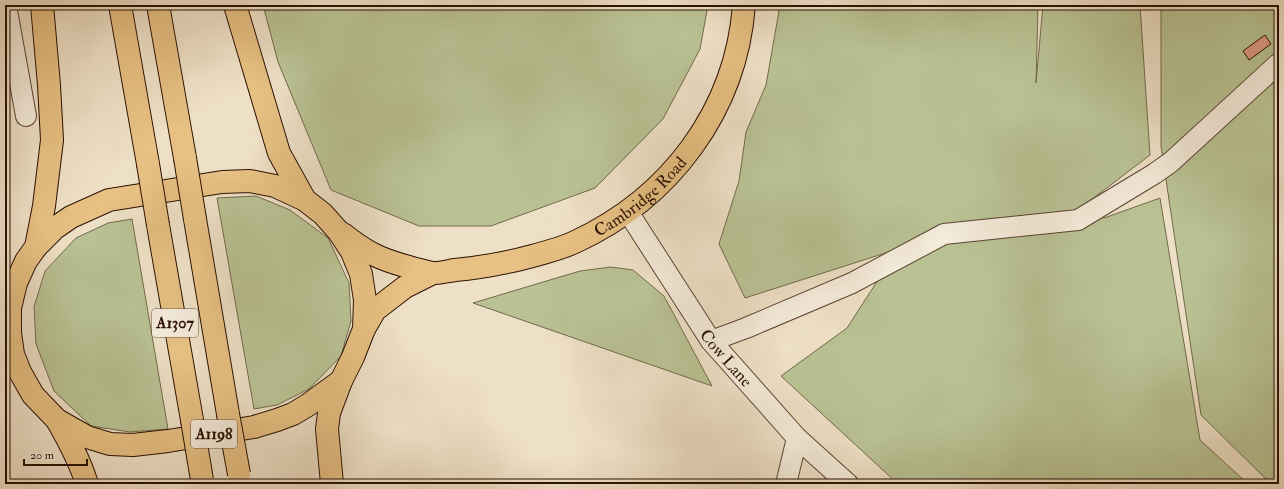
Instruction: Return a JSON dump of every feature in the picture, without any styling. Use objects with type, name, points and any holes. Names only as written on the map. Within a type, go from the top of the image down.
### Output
[{"type":"main road","points":[[36,247],[44,206],[52,140],[42,5]]},
{"type":"main road","name":"A1307","points":[[120,5],[203,482]]},
{"type":"main road","name":"A1307","points":[[158,5],[240,479]]},
{"type":"main road","points":[[235,5],[279,153],[306,200]]},
{"type":"main road","name":"Cambridge Road","points":[[364,329],[375,310],[405,287],[433,273],[487,266],[550,251],[574,242],[603,228],[628,212],[655,189],[673,172],[698,138],[711,117],[722,94],[732,67],[739,41],[744,5]]},
{"type":"main road","name":"A1198","points":[[5,374],[33,395],[57,420],[87,437],[110,444],[133,445],[168,441],[254,427],[293,414],[308,406],[341,381],[353,358],[364,329],[365,300],[361,274],[352,252],[339,232],[323,214],[306,200],[275,186],[250,181],[222,182],[109,200],[71,217],[55,228],[36,247],[26,261],[10,290],[10,333],[13,354],[20,372],[33,395]]},
{"type":"main road","name":"Cambridge Road","points":[[339,232],[370,253],[398,265],[433,273]]},
{"type":"main road","points":[[332,484],[327,429],[329,413],[341,381]]},
{"type":"main road","points":[[57,420],[82,467],[87,484]]},
{"type":"street","points":[[6,5],[26,116]]},
{"type":"street","points":[[711,341],[746,328],[852,283],[944,234],[1078,220],[1171,162],[1279,63]]},
{"type":"street","name":"Cow Lane","points":[[628,212],[711,341],[797,438],[848,484]]},
{"type":"street","points":[[786,484],[797,438]]},
{"type":"green space","points":[[263,5],[708,5],[700,49],[663,119],[595,188],[491,226],[419,226],[331,190],[278,62]]},
{"type":"green space","points":[[780,5],[1038,5],[1036,83],[1043,5],[1140,5],[1150,155],[1087,203],[1104,218],[1160,198],[1200,440],[1248,484],[898,484],[781,376],[847,328],[898,249],[745,298],[719,244],[739,181],[746,132],[766,85]]},
{"type":"green space","points":[[1161,5],[1279,5],[1279,484],[1271,484],[1201,415],[1161,146]]},
{"type":"green space","points":[[256,196],[290,210],[328,238],[349,283],[351,321],[341,356],[309,389],[277,405],[254,409],[217,198]]},
{"type":"green space","points":[[132,219],[168,429],[130,432],[91,426],[54,391],[36,344],[34,307],[45,271],[76,238],[108,223]]},
{"type":"green space","points":[[611,267],[633,270],[664,296],[712,386],[473,303],[580,271]]},
{"type":"building","points":[[1265,35],[1271,44],[1249,60],[1243,51]]}]
